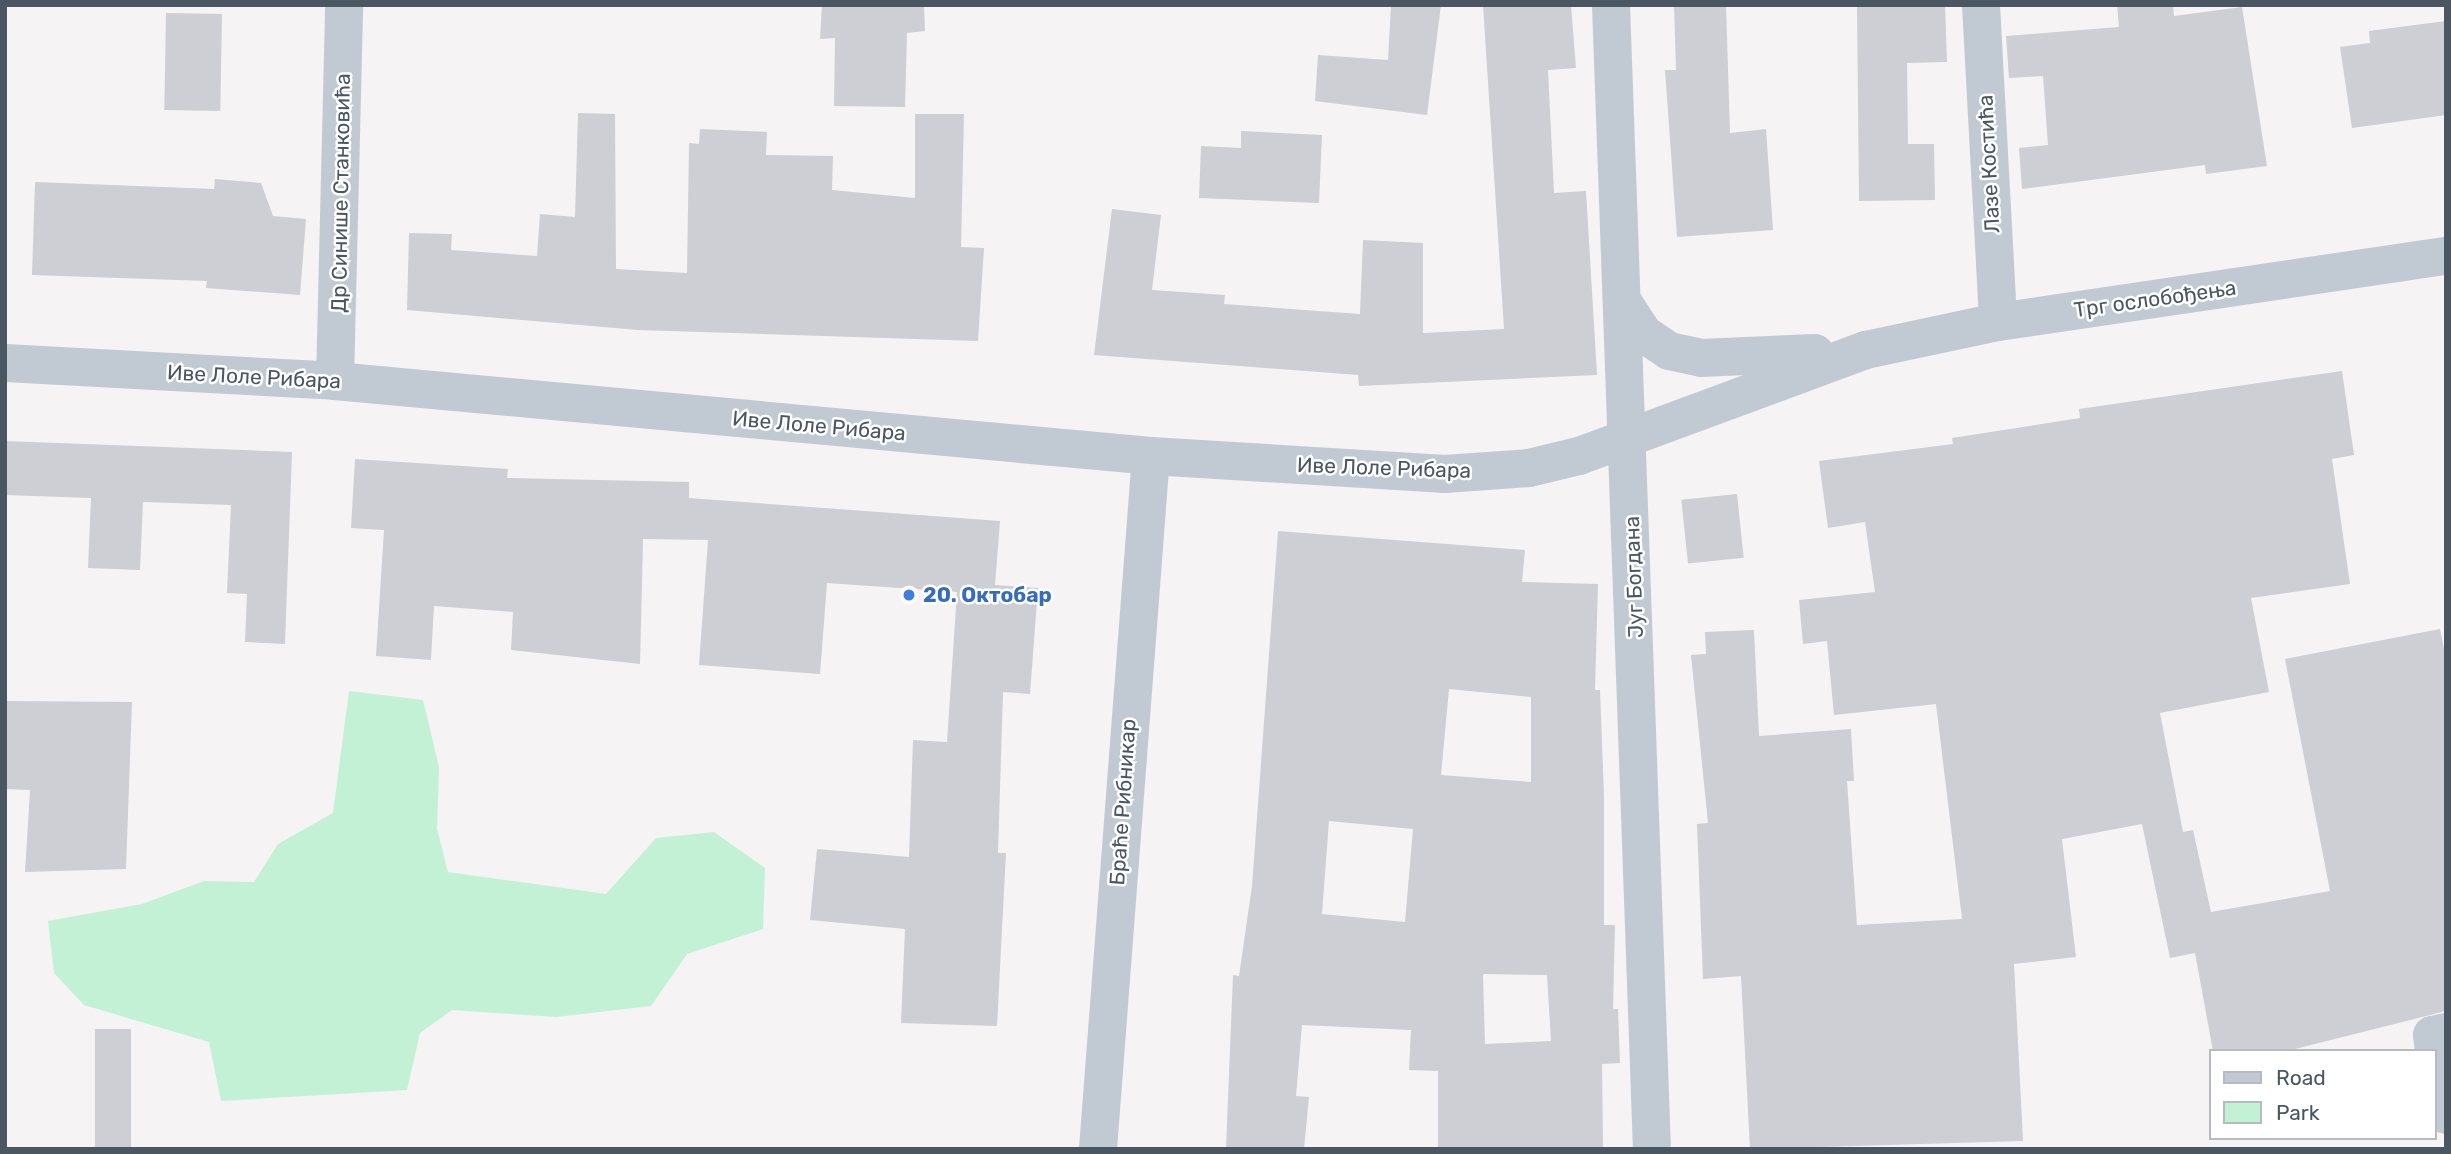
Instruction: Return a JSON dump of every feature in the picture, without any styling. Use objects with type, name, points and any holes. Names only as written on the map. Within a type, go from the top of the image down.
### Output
[{"type":"street","name":"Др Синише Станковића","points":[[335,381],[344,5]]},
{"type":"street","name":"Југ Богдана","points":[[1611,5],[1625,305],[1652,1149]]},
{"type":"street","name":"Лазе Костића","points":[[1981,5],[1998,322]]},
{"type":"street","name":"Трг ослобођења","points":[[1629,439],[1866,350],[1998,322],[2446,256]]},
{"type":"street","name":"Трг ослобођења","points":[[1625,305],[1644,334],[1669,351],[1701,358],[1866,350]]},
{"type":"street","name":"Иве Лоле Рибара","points":[[5,363],[335,381],[1151,456],[1445,474],[1529,468],[1629,439]]},
{"type":"street","name":"Браће Рибникар","points":[[1098,1149],[1151,456]]},
{"type":"street","points":[[2437,1045],[2446,1115]]},
{"type":"green space","points":[[349,691],[423,700],[439,767],[437,829],[448,872],[606,894],[656,838],[714,832],[765,868],[763,929],[687,954],[651,1006],[556,1017],[452,1010],[420,1033],[407,1090],[221,1101],[209,1042],[84,1005],[54,973],[48,921],[142,904],[204,881],[254,882],[278,844],[333,813]]},
{"type":"building","points":[[822,5],[924,5],[925,31],[907,33],[905,107],[834,106],[835,38],[820,39]]},
{"type":"building","points":[[1391,5],[1441,5],[1427,115],[1315,101],[1318,55],[1388,60]]},
{"type":"building","points":[[1483,5],[1571,5],[1576,68],[1548,70],[1554,193],[1586,191],[1597,375],[1359,386],[1358,375],[1094,355],[1112,209],[1161,215],[1152,290],[1225,295],[1224,304],[1360,314],[1363,240],[1423,243],[1423,333],[1504,329]]},
{"type":"building","points":[[1674,5],[1726,5],[1730,133],[1766,129],[1773,230],[1677,237],[1665,70],[1676,70]]},
{"type":"building","points":[[1945,5],[1947,62],[1907,63],[1908,144],[1934,144],[1935,200],[1859,201],[1857,7]]},
{"type":"building","points":[[2117,5],[2173,5],[2174,16],[2242,7],[2267,166],[2206,174],[2205,165],[2022,189],[2019,148],[2048,145],[2043,76],[2009,78],[2006,36],[2119,27]]},
{"type":"building","points":[[166,13],[222,14],[220,111],[164,110]]},
{"type":"building","points":[[2446,21],[2446,115],[2352,128],[2340,47],[2370,43],[2369,31]]},
{"type":"building","points":[[578,113],[615,114],[616,269],[687,273],[689,143],[699,144],[700,129],[767,132],[766,155],[833,156],[832,190],[915,198],[915,114],[964,114],[961,247],[984,248],[978,341],[638,330],[407,310],[409,233],[452,234],[451,250],[537,256],[540,214],[575,217]]},
{"type":"building","points":[[1241,131],[1322,135],[1319,203],[1199,198],[1201,146],[1241,148]]},
{"type":"building","points":[[215,179],[261,183],[273,216],[306,219],[300,295],[206,288],[207,281],[32,275],[35,182],[214,189]]},
{"type":"building","points":[[2342,371],[2354,455],[2332,459],[2350,584],[2251,598],[2269,692],[2160,713],[2183,832],[2193,830],[2211,912],[2330,891],[2285,659],[2440,629],[2446,659],[2446,1011],[2295,1049],[2213,1049],[2195,953],[2170,958],[2142,824],[2062,839],[2076,957],[2014,964],[2023,1141],[1750,1149],[1741,976],[1703,979],[1697,824],[1708,823],[1691,655],[1706,654],[1705,632],[1754,630],[1759,736],[1851,729],[1854,781],[1847,781],[1857,925],[1962,919],[1936,704],[1834,715],[1827,641],[1803,644],[1799,600],[1875,592],[1865,522],[1828,528],[1819,461],[1953,444],[1952,438],[2080,418],[2079,409]]},
{"type":"building","points":[[5,441],[292,452],[285,644],[245,642],[247,594],[227,593],[231,505],[143,502],[140,570],[88,568],[91,498],[5,495]]},
{"type":"building","points":[[355,459],[508,469],[507,478],[689,482],[689,498],[1000,521],[995,585],[1038,588],[1030,694],[1003,692],[998,853],[1006,853],[997,1026],[901,1023],[905,929],[810,920],[817,849],[909,857],[913,740],[947,742],[957,592],[827,583],[820,674],[699,665],[708,540],[643,539],[640,664],[511,650],[513,612],[434,606],[431,660],[376,656],[384,530],[351,528]]},
{"type":"building","points":[[1737,494],[1744,558],[1688,564],[1681,500]]},
{"type":"building","points":[[1278,531],[1525,550],[1522,582],[1598,584],[1595,690],[1600,690],[1604,796],[1604,925],[1615,925],[1613,1009],[1618,1009],[1620,1063],[1602,1064],[1603,1149],[1438,1149],[1438,1071],[1409,1070],[1411,1030],[1302,1025],[1296,1096],[1309,1097],[1304,1149],[1226,1149],[1233,975],[1239,976],[1252,886]],"holes":[[[1449,689],[1531,697],[1531,782],[1441,775]],[[1329,821],[1413,829],[1405,922],[1322,914]],[[1483,974],[1547,975],[1551,1041],[1485,1044]]]},
{"type":"building","points":[[5,701],[132,702],[126,869],[25,872],[30,790],[5,789]]},
{"type":"building","points":[[95,1029],[131,1029],[131,1147],[95,1147]]},
{"type":"place","name":"20. Октобар","points":[[909,595]]}]
